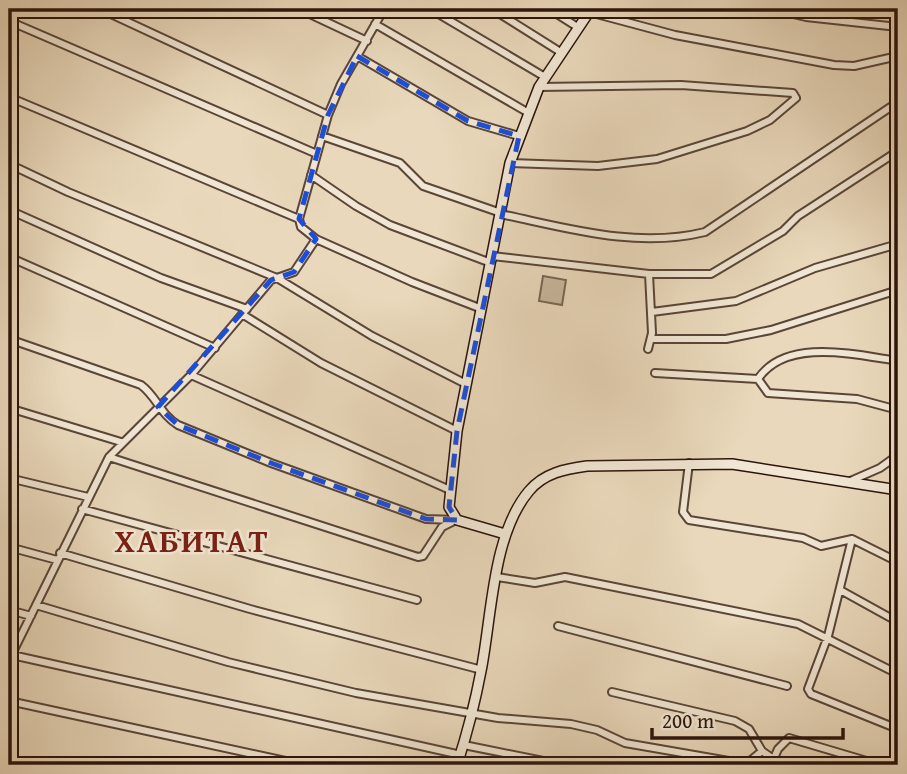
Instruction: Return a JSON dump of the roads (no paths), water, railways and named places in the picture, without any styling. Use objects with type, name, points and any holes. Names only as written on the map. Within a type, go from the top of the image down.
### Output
[{"type":"main road","points":[[505,534],[457,520],[449,507],[457,431],[510,163],[527,112],[539,87],[590,10]]},
{"type":"main road","points":[[457,765],[473,713],[482,670],[505,534],[531,488],[555,472],[587,466],[732,464],[898,490]]},
{"type":"street","points":[[100,9],[328,115]]},
{"type":"street","points":[[299,9],[367,41]]},
{"type":"street","points":[[384,9],[328,115],[299,219],[301,227],[316,239],[412,282],[482,309]]},
{"type":"street","points":[[430,9],[545,77]]},
{"type":"street","points":[[492,9],[562,53]]},
{"type":"street","points":[[549,9],[579,28]]},
{"type":"street","points":[[772,9],[806,17],[898,27]]},
{"type":"street","points":[[590,10],[675,35],[834,65],[854,66],[898,56]]},
{"type":"street","points":[[9,21],[317,154]]},
{"type":"street","points":[[376,24],[527,112]]},
{"type":"street","points":[[358,56],[468,121],[519,136]]},
{"type":"street","points":[[510,163],[598,166],[657,159],[747,131],[770,120],[796,98],[793,93],[681,85],[539,87]]},
{"type":"street","points":[[9,97],[299,219]]},
{"type":"street","points":[[322,136],[400,163],[424,186],[500,213],[615,237],[670,239],[705,232],[898,102]]},
{"type":"street","points":[[311,175],[356,206],[390,225],[491,260],[649,274],[711,274],[723,270],[898,151]]},
{"type":"street","points":[[9,164],[68,192],[277,278],[372,336],[466,384]]},
{"type":"street","points":[[9,210],[244,312],[321,363],[457,431]]},
{"type":"street","points":[[316,239],[294,272],[271,280],[191,375],[121,442],[109,457],[10,657],[461,755]]},
{"type":"street","points":[[652,312],[736,301],[815,268],[898,244]]},
{"type":"street","points":[[9,257],[215,348]]},
{"type":"street","points":[[648,349],[652,312],[649,274]]},
{"type":"street","points":[[651,339],[726,339],[771,330],[898,290]]},
{"type":"street","points":[[9,339],[141,385],[154,394],[165,417],[177,425],[271,463],[426,519],[457,520]]},
{"type":"street","points":[[758,379],[766,367],[806,351],[898,361]]},
{"type":"street","points":[[655,373],[758,379]]},
{"type":"street","points":[[191,375],[450,490]]},
{"type":"street","points":[[758,379],[768,393],[858,399],[898,411]]},
{"type":"street","points":[[9,408],[121,442]]},
{"type":"street","points":[[848,482],[880,468],[898,455]]},
{"type":"street","points":[[109,457],[418,557],[423,556],[442,527],[457,520]]},
{"type":"street","points":[[689,463],[683,512],[689,520],[803,538],[821,546],[852,540],[898,562]]},
{"type":"street","points":[[9,478],[88,497]]},
{"type":"street","points":[[82,509],[416,600]]},
{"type":"street","points":[[852,540],[842,591],[828,636],[807,684],[811,694],[898,729]]},
{"type":"street","points":[[9,547],[59,557],[482,670]]},
{"type":"street","points":[[498,577],[536,583],[565,576],[797,624],[828,636],[898,674]]},
{"type":"street","points":[[842,591],[898,622]]},
{"type":"street","points":[[36,606],[254,668],[356,693],[473,713],[571,724],[597,730],[625,743],[745,765],[762,751]]},
{"type":"street","points":[[9,610],[31,616]]},
{"type":"street","points":[[558,626],[787,686]]},
{"type":"street","points":[[612,692],[735,721],[749,729],[772,762],[789,738],[880,765]]},
{"type":"street","points":[[9,701],[304,765]]},
{"type":"street","points":[[464,744],[563,765]]},
{"type":"street","points":[[9,761],[31,765]]},
{"type":"district","name":"ХАБИТАТ","points":[[192,540]]}]
